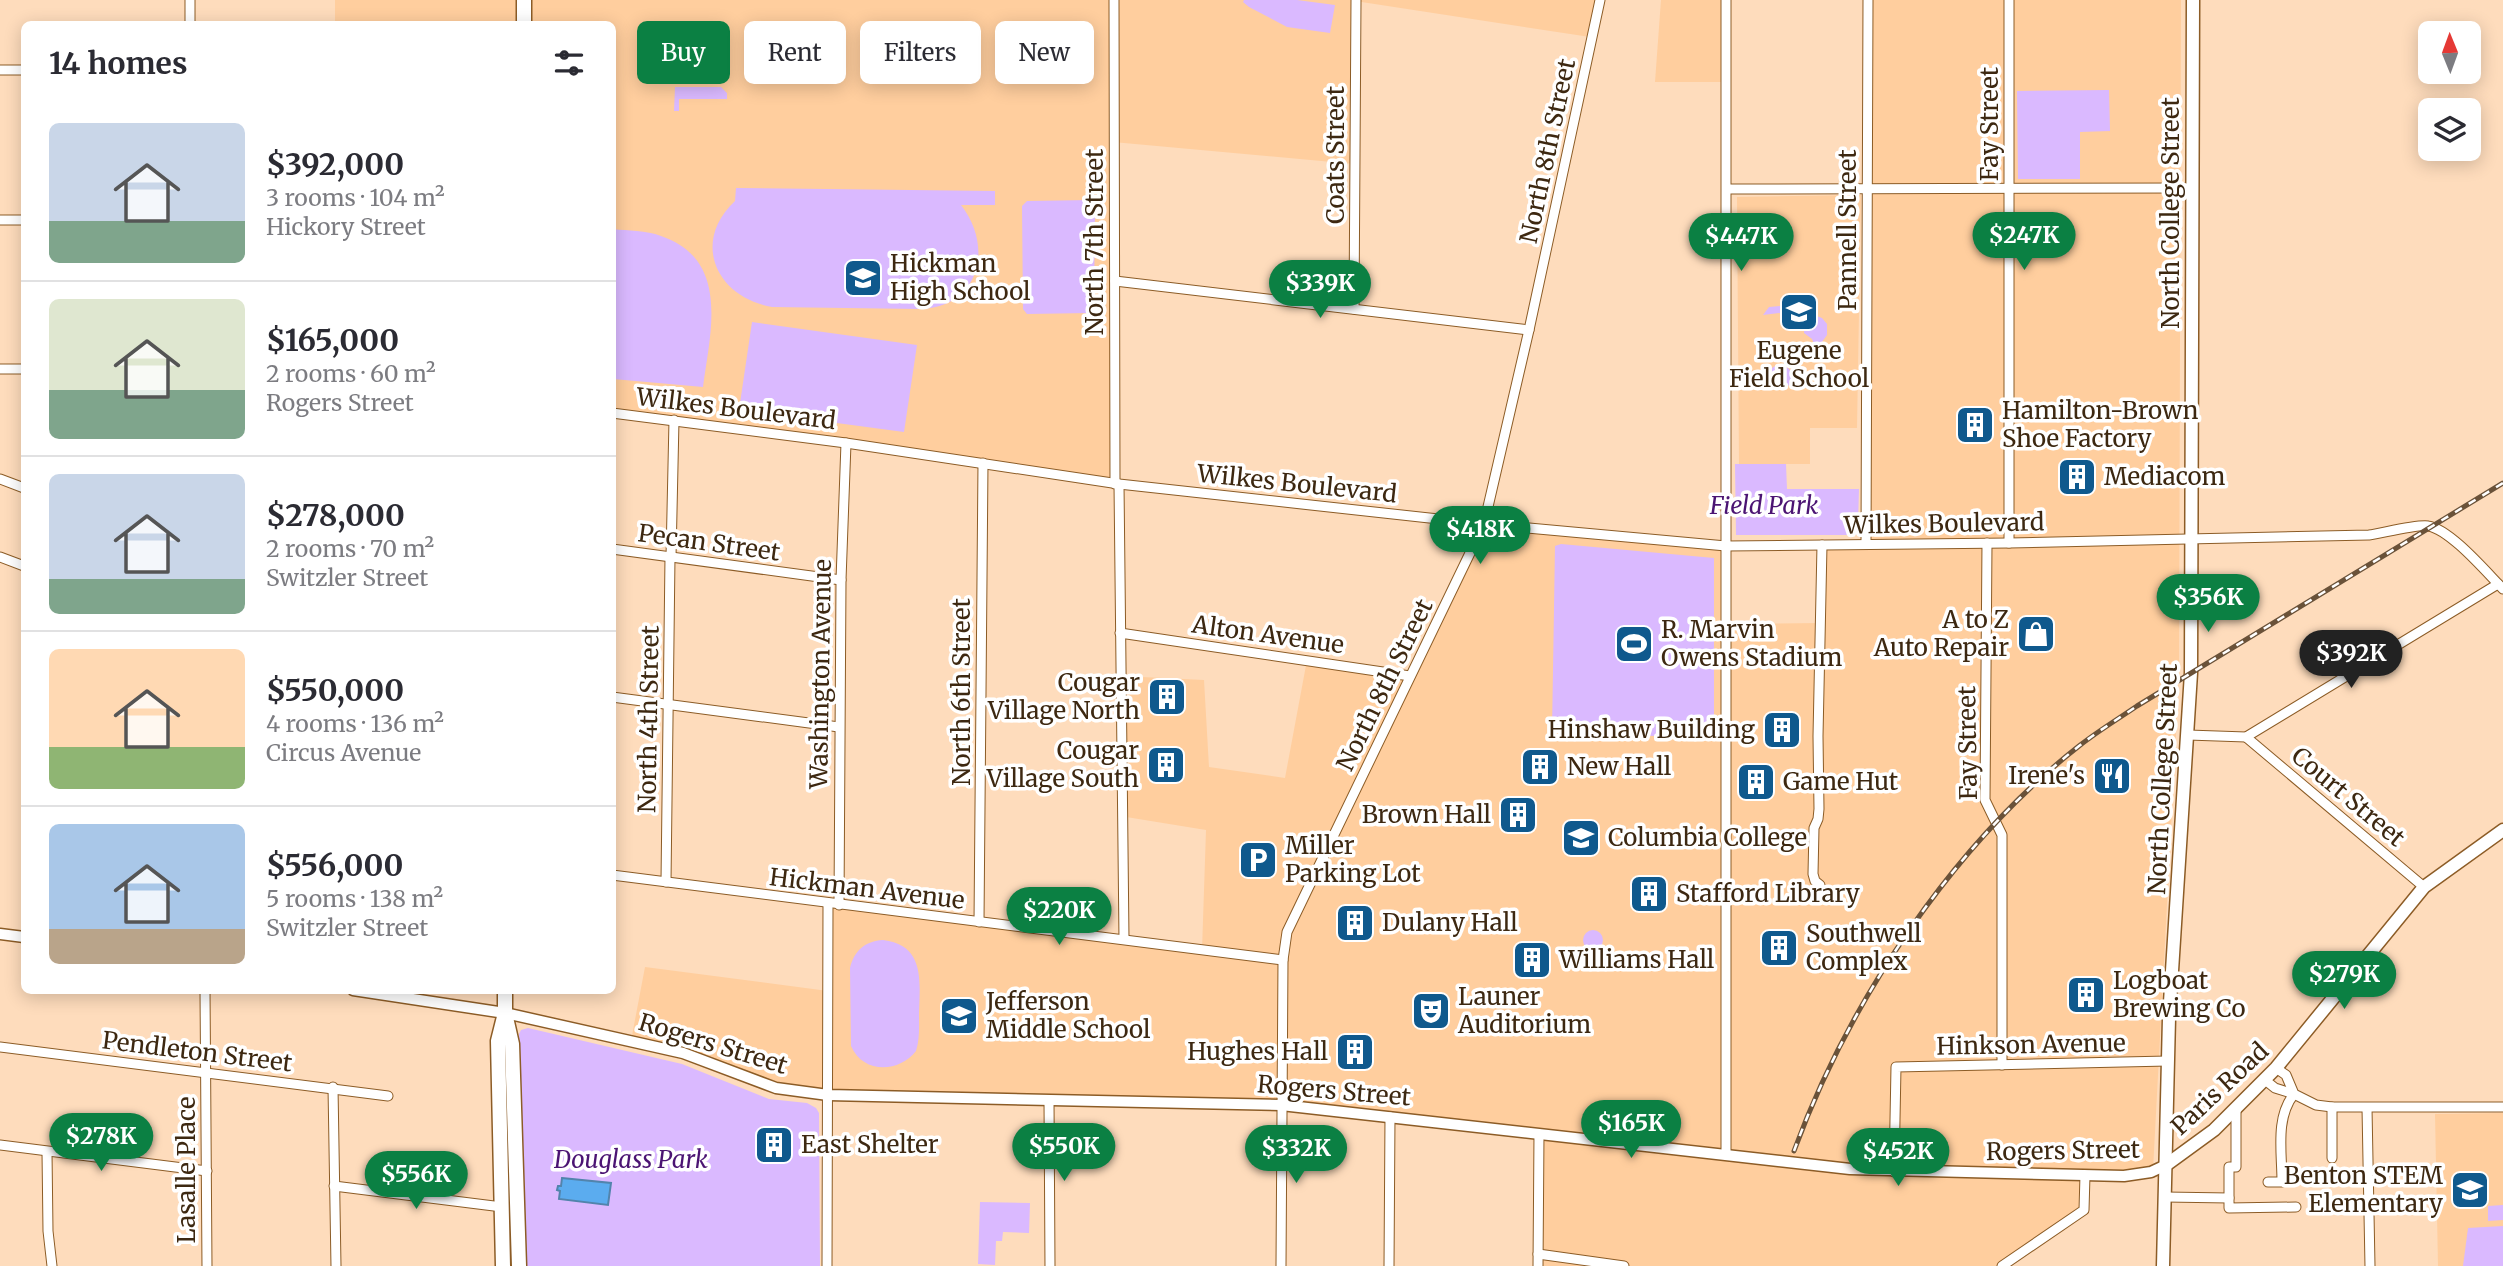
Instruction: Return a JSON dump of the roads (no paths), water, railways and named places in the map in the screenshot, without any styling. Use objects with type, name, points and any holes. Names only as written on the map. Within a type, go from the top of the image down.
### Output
[{"type":"main road","points":[[524,0],[524,21]]},
{"type":"main road","name":"North College Street","points":[[2163,1266],[2168,1060],[2188,735],[2192,539],[2193,0]]},
{"type":"main road","name":"Paris Road","points":[[2166,1165],[2214,1130],[2265,1080],[2424,887],[2503,830]]},
{"type":"main road","points":[[505,994],[512,1058],[519,1266]]},
{"type":"main road","points":[[503,1266],[498,1041],[505,1013]]},
{"type":"street","points":[[190,0],[190,21]]},
{"type":"street","name":"North 7th Street","points":[[1114,0],[1117,484],[1124,939]]},
{"type":"street","name":"Coats Street","points":[[1354,310],[1356,0]]},
{"type":"street","name":"North 8th Street","points":[[1281,1266],[1283,960],[1287,932],[1484,524],[1600,0]]},
{"type":"street","points":[[1726,0],[1727,1155]]},
{"type":"street","name":"Pannell Street","points":[[1866,544],[1868,0]]},
{"type":"street","name":"Fay Street","points":[[2009,0],[2009,543]]},
{"type":"street","points":[[0,70],[21,70]]},
{"type":"street","points":[[1727,189],[2192,188]]},
{"type":"street","points":[[0,220],[21,220]]},
{"type":"street","points":[[1115,281],[1529,330]]},
{"type":"street","points":[[0,369],[21,369]]},
{"type":"street","name":"Wilkes Boulevard","points":[[616,414],[846,443],[1117,484],[1484,524],[1726,546],[2369,535],[2421,525],[2432,526],[2448,535],[2501,586]]},
{"type":"street","name":"North 4th Street","points":[[666,882],[674,421]]},
{"type":"street","name":"Washington Avenue","points":[[839,905],[841,580],[846,443]]},
{"type":"street","name":"North 6th Street","points":[[979,922],[983,463]]},
{"type":"street","points":[[0,479],[21,487]]},
{"type":"street","name":"Fay Street","points":[[1987,543],[1984,800],[2002,835],[2002,1065]]},
{"type":"street","points":[[1820,885],[1813,874],[1814,828],[1819,809],[1822,545]]},
{"type":"street","name":"Pecan Street","points":[[616,550],[841,580]]},
{"type":"street","points":[[0,557],[21,565]]},
{"type":"street","points":[[2188,735],[2246,737],[2501,586]]},
{"type":"street","name":"Alton Avenue","points":[[1120,633],[1410,676]]},
{"type":"street","points":[[616,698],[839,727]]},
{"type":"street","name":"Court Street","points":[[2246,737],[2424,887]]},
{"type":"street","name":"Hickman Avenue","points":[[616,876],[1283,960]]},
{"type":"street","points":[[827,1266],[828,904]]},
{"type":"street","points":[[0,934],[21,937]]},
{"type":"street","name":"Lasalle Place","points":[[205,994],[207,1266]]},
{"type":"street","name":"Rogers Street","points":[[379,994],[505,1013],[683,1053],[776,1088],[828,1095],[1281,1105],[1837,1168],[1894,1172],[2124,1176],[2151,1172],[2166,1165]]},
{"type":"street","name":"Pendleton Street","points":[[0,1047],[388,1096]]},
{"type":"street","name":"Hinkson Avenue","points":[[1894,1172],[1896,1067],[2168,1060]]},
{"type":"street","points":[[2276,1068],[2286,1075],[2294,1094]]},
{"type":"street","points":[[2265,1080],[2275,1088],[2316,1105],[2332,1107],[2503,1107]]},
{"type":"street","points":[[333,1087],[336,1266]]},
{"type":"street","points":[[2268,1182],[2282,1182],[2281,1119],[2286,1103],[2294,1094]]},
{"type":"street","points":[[1049,1100],[1050,1266]]},
{"type":"street","points":[[2332,1107],[2332,1158]]},
{"type":"street","points":[[2236,1108],[2236,1167],[2229,1167],[2229,1208],[2297,1207]]},
{"type":"street","points":[[2367,1108],[2370,1266]]},
{"type":"street","points":[[1389,1266],[1390,1117]]},
{"type":"street","points":[[1538,1266],[1539,1134]]},
{"type":"street","points":[[0,1146],[207,1171]]},
{"type":"street","points":[[47,1152],[51,1266]]},
{"type":"street","points":[[2006,1265],[2084,1210],[2085,1175]]},
{"type":"street","points":[[334,1186],[502,1207]]},
{"type":"street","points":[[2165,1197],[2229,1198]]},
{"type":"street","points":[[1538,1254],[1624,1266]]},
{"type":"water","points":[[562,1178],[611,1183],[608,1205],[559,1199],[560,1191],[557,1190],[558,1186],[561,1186]]},
{"type":"railway","points":[[1794,1151],[1844,1038],[1910,929],[1948,878],[1989,830],[2033,786],[2086,741],[2137,706],[2503,483]]},
{"type":"place","name":"Hickman High School","points":[[863,278]]},
{"type":"place","name":"Eugene Field School","points":[[1799,312]]},
{"type":"place","name":"Hamilton-Brown Shoe Factory","points":[[1975,425]]},
{"type":"place","name":"Mediacom","points":[[2077,477]]},
{"type":"place","name":"A to Z Auto Repair","points":[[2036,634]]},
{"type":"place","name":"R. Marvin Owens Stadium","points":[[1634,644]]},
{"type":"place","name":"Cougar Village North","points":[[1167,697]]},
{"type":"place","name":"Hinshaw Building","points":[[1782,730]]},
{"type":"place","name":"Cougar Village South","points":[[1166,765]]},
{"type":"place","name":"New Hall","points":[[1540,767]]},
{"type":"place","name":"Irene's","points":[[2112,776]]},
{"type":"place","name":"Game Hut","points":[[1756,782]]},
{"type":"place","name":"Brown Hall","points":[[1518,815]]},
{"type":"place","name":"Columbia College","points":[[1581,838]]},
{"type":"place","name":"Miller Parking Lot","points":[[1258,860]]},
{"type":"place","name":"Stafford Library","points":[[1649,894]]},
{"type":"place","name":"Dulany Hall","points":[[1355,923]]},
{"type":"place","name":"Southwell Complex","points":[[1779,948]]},
{"type":"place","name":"Williams Hall","points":[[1532,960]]},
{"type":"place","name":"Logboat Brewing Co","points":[[2086,995]]},
{"type":"place","name":"Launer Auditorium","points":[[1431,1011]]},
{"type":"place","name":"Jefferson Middle School","points":[[959,1016]]},
{"type":"place","name":"Hughes Hall","points":[[1355,1052]]},
{"type":"place","name":"East Shelter","points":[[774,1145]]},
{"type":"place","name":"Benton STEM Elementary","points":[[2470,1190]]},
{"type":"park label","name":"Field Park","points":[[1764,506]]},
{"type":"park label","name":"Douglass Park","points":[[631,1160]]}]
